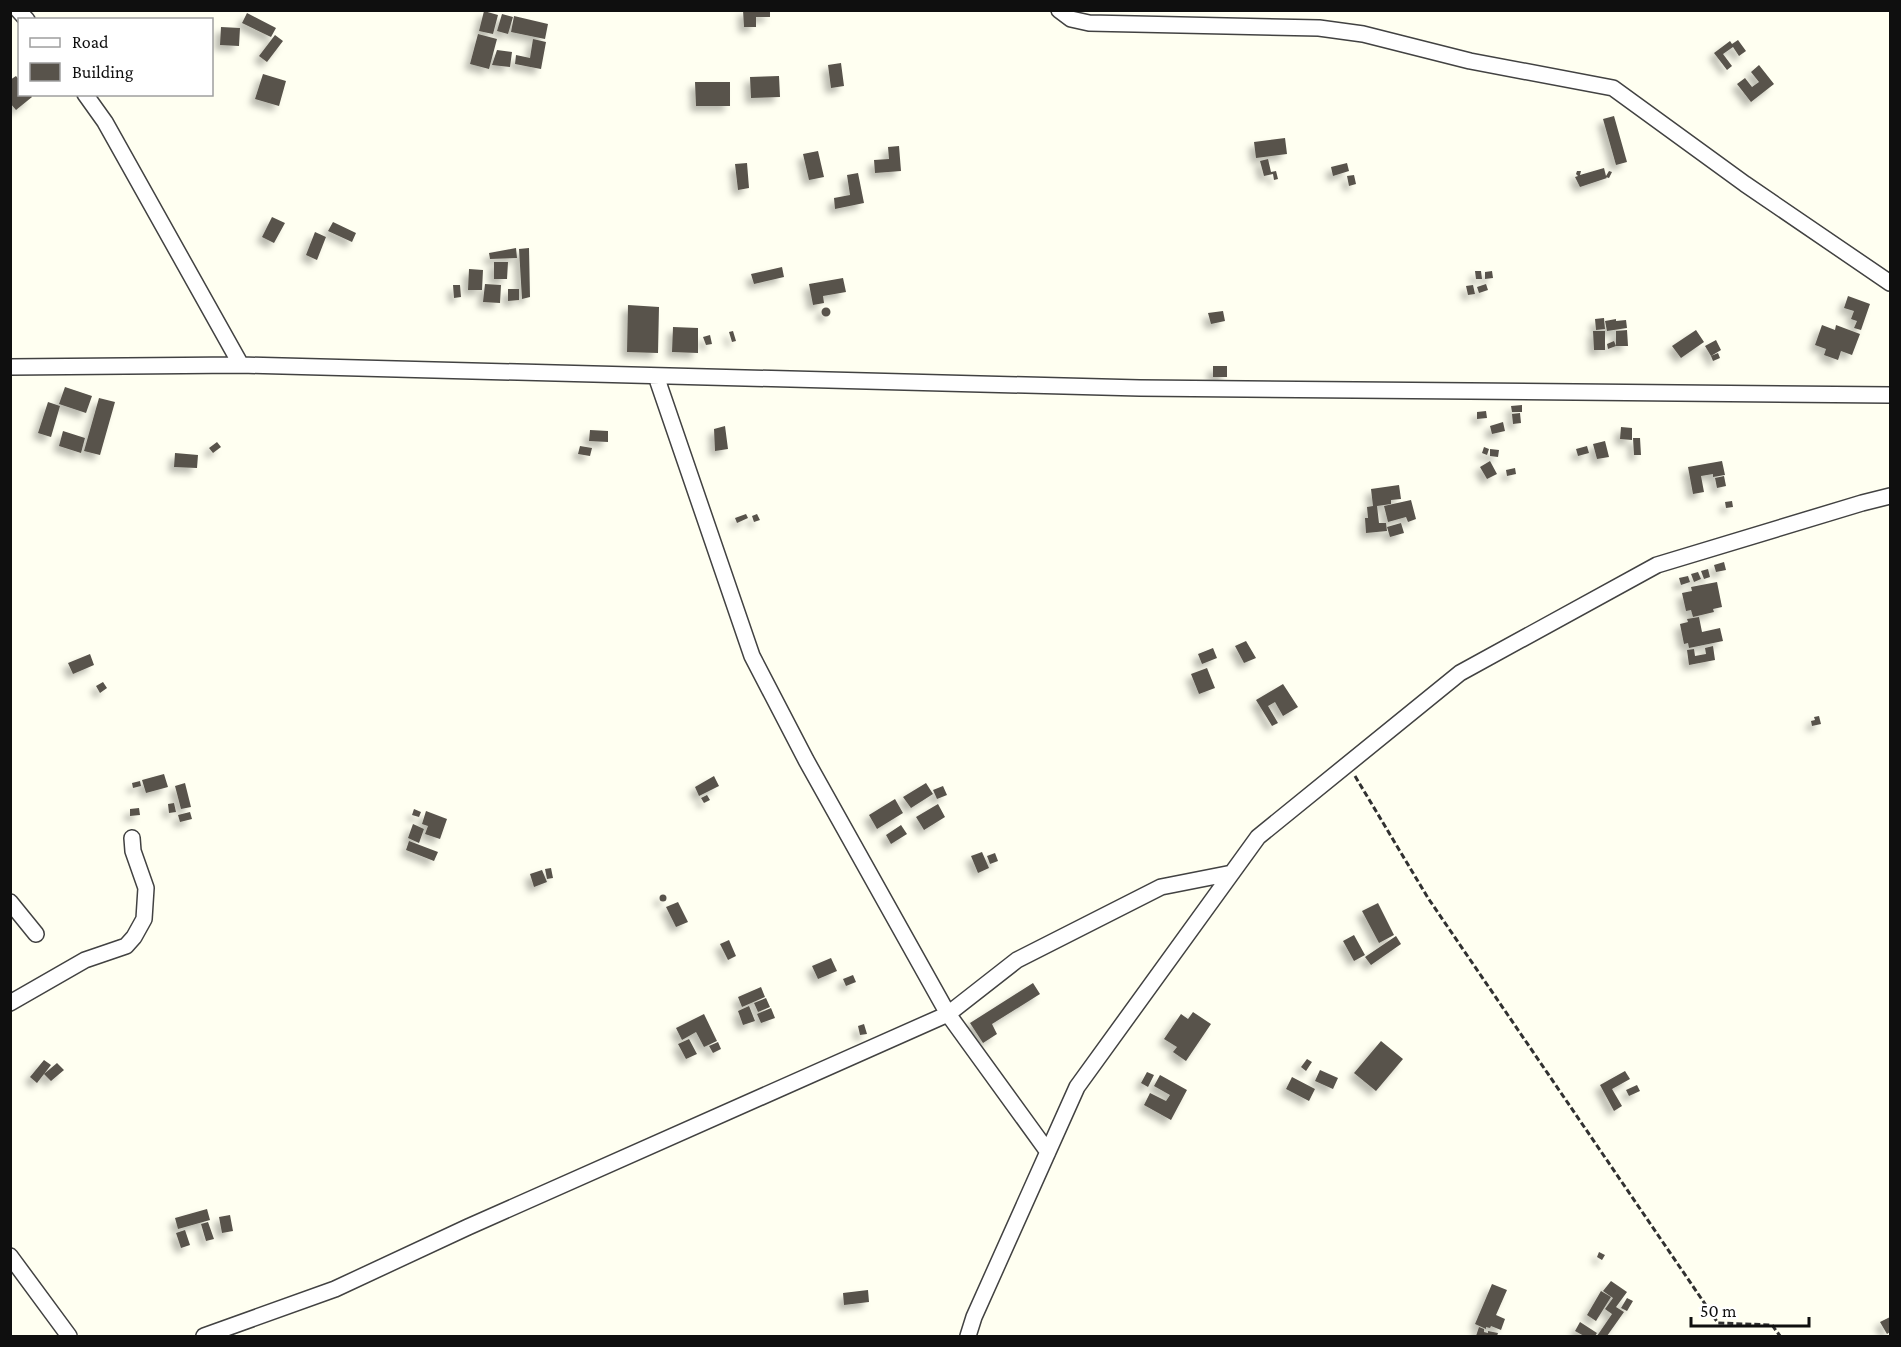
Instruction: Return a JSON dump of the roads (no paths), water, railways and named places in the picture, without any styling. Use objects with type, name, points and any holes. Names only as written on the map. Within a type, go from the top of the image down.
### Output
[{"type":"street","points":[[1059,10],[1071,19],[1089,23],[1319,28],[1363,34],[1470,61],[1613,88],[1745,184],[1890,283]]},
{"type":"street","points":[[86,96],[105,122],[241,365]]},
{"type":"street","points":[[10,367],[241,365],[1140,388],[1890,395]]},
{"type":"street","points":[[656,376],[752,656],[806,760],[948,1014],[1048,1152]]},
{"type":"street","points":[[968,1336],[1077,1087],[1258,837],[1460,673],[1657,565],[1890,496]]},
{"type":"street","points":[[10,1004],[85,960],[126,946],[134,937],[144,919],[146,888],[133,851],[132,838]]},
{"type":"street","points":[[204,1336],[335,1289],[468,1227],[948,1014],[1017,960],[1161,887],[1232,873]]},
{"type":"street","points":[[10,902],[36,934]]},
{"type":"street","points":[[10,1256],[69,1336]]}]
